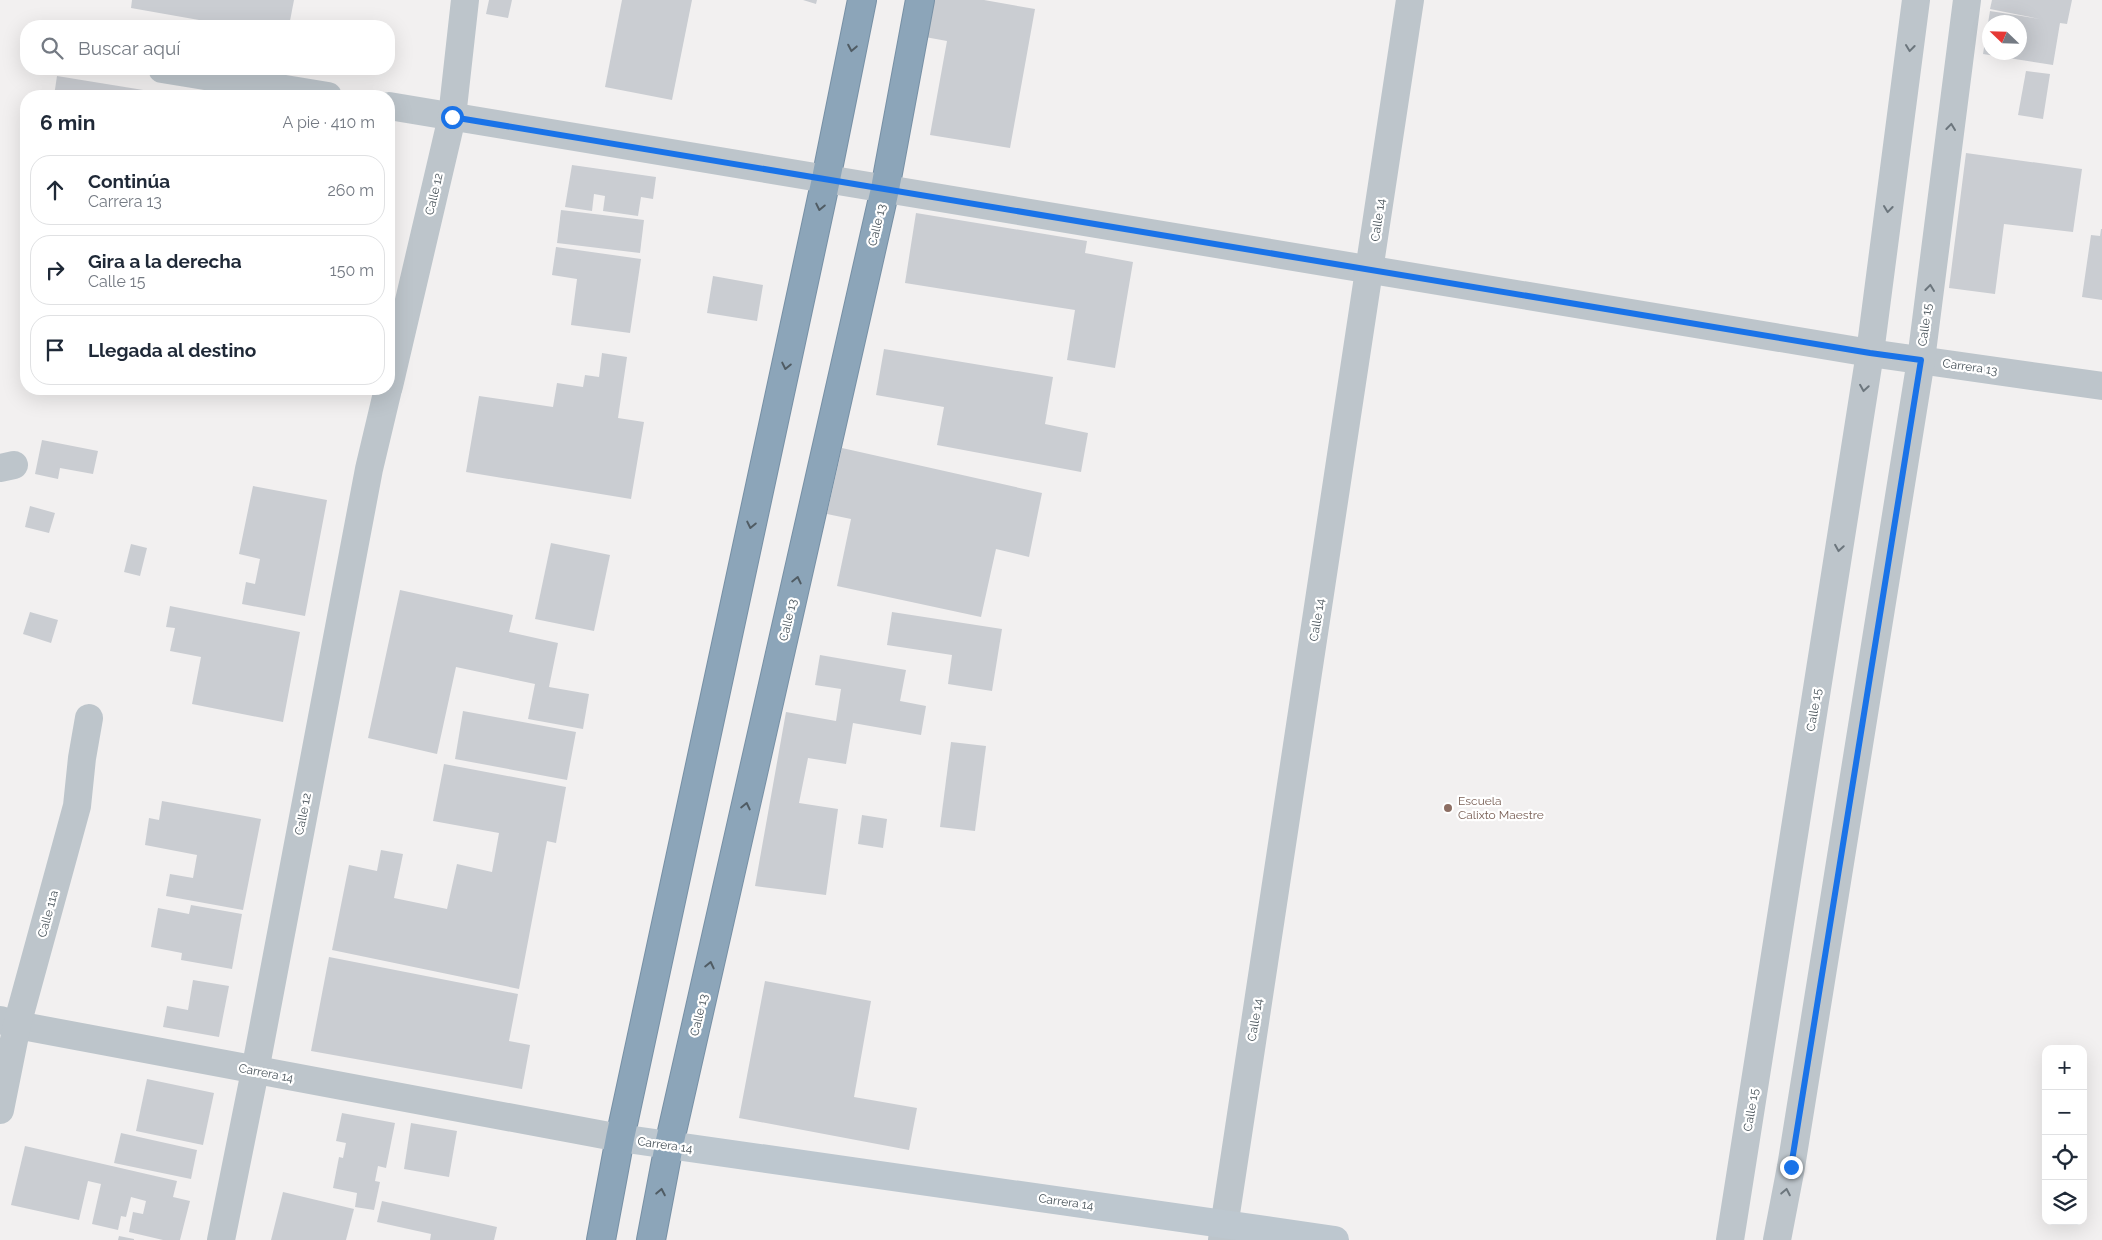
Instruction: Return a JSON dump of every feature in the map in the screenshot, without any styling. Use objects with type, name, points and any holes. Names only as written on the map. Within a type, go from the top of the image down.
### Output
[{"type":"highway","points":[[601,1240],[620,1138],[826,179],[862,0]]},
{"type":"highway","name":"Calle 13","points":[[652,1240],[670,1145],[885,189],[920,0]]},
{"type":"street","name":"Calle 12","points":[[395,357],[452,117],[465,0]]},
{"type":"street","name":"Calle 14","points":[[1223,1232],[1371,269],[1410,0]]},
{"type":"street","name":"Calle 15","points":[[1730,1240],[1870,353],[1916,0]]},
{"type":"street","name":"Calle 15","points":[[1777,1240],[1793,1157],[1921,360],[1967,0]]},
{"type":"street","points":[[199,75],[291,90]]},
{"type":"street","name":"Carrera 13","points":[[395,107],[1870,353],[2102,386]]},
{"type":"street","name":"Calle 12","points":[[221,1240],[255,1071],[369,469],[386,395]]},
{"type":"street","name":"Calle 11a","points":[[0,1110],[8,1022],[78,806],[88,718]]},
{"type":"street","name":"Carrera 14","points":[[8,1022],[255,1071],[620,1138],[1223,1232],[1335,1240]]},
{"type":"building","points":[[132,0],[294,0],[290,20],[199,20],[131,8]]},
{"type":"building","points":[[489,0],[512,0],[508,18],[486,14]]},
{"type":"building","points":[[622,0],[692,0],[672,100],[605,87]]},
{"type":"building","points":[[803,0],[817,0],[816,4]]},
{"type":"building","points":[[932,0],[984,0],[1035,9],[1010,148],[930,135],[947,41],[925,37]]},
{"type":"building","points":[[1992,0],[2072,0],[2067,24],[2060,23],[2053,65],[2021,60],[2027,60],[2027,17],[2040,19],[1990,9]]},
{"type":"building","points":[[1990,11],[2015,15],[1989,15]]},
{"type":"building","points":[[2026,71],[2050,74],[2043,119],[2018,115]]},
{"type":"building","points":[[57,76],[143,90],[55,90]]},
{"type":"building","points":[[1966,153],[2082,169],[2073,232],[2004,224],[1995,294],[1949,288]]},
{"type":"building","points":[[572,165],[656,177],[653,199],[641,197],[638,216],[603,211],[605,196],[594,194],[592,211],[565,207]]},
{"type":"building","points":[[561,210],[644,220],[640,253],[557,243]]},
{"type":"building","points":[[916,213],[1087,241],[1085,253],[1133,262],[1115,368],[1067,360],[1075,310],[905,283]]},
{"type":"building","points":[[2101,229],[2102,300],[2082,297],[2091,235],[2100,236]]},
{"type":"building","points":[[556,247],[641,259],[630,333],[571,325],[577,279],[552,275]]},
{"type":"building","points":[[713,276],[763,285],[757,321],[707,313]]},
{"type":"building","points":[[884,349],[1053,377],[1045,424],[1088,433],[1081,472],[937,445],[944,407],[876,395]]},
{"type":"building","points":[[602,353],[627,357],[618,418],[644,422],[631,499],[466,472],[479,396],[553,407],[557,383],[583,387],[585,375],[599,377]]},
{"type":"building","points":[[42,440],[98,451],[93,474],[60,468],[58,479],[35,474]]},
{"type":"building","points":[[842,448],[1042,493],[1029,557],[996,549],[981,617],[837,586],[851,519],[827,514]]},
{"type":"building","points":[[253,486],[327,500],[305,616],[242,604],[246,582],[255,584],[260,559],[239,554]]},
{"type":"building","points":[[30,506],[55,513],[49,533],[25,527]]},
{"type":"building","points":[[551,543],[610,555],[594,631],[535,619]]},
{"type":"building","points":[[131,544],[147,548],[140,576],[124,572]]},
{"type":"building","points":[[400,590],[513,615],[509,632],[558,643],[549,687],[589,694],[583,729],[528,719],[535,684],[456,667],[437,754],[368,738]]},
{"type":"building","points":[[170,606],[300,632],[283,722],[192,704],[201,657],[170,651],[175,628],[166,627]]},
{"type":"building","points":[[30,612],[58,620],[51,643],[23,634]]},
{"type":"building","points":[[892,612],[1002,629],[992,691],[948,684],[952,655],[887,645]]},
{"type":"building","points":[[820,655],[906,670],[900,701],[926,706],[921,735],[853,723],[846,764],[808,758],[799,803],[838,809],[826,895],[755,886],[786,712],[836,721],[841,689],[815,685]]},
{"type":"building","points":[[463,711],[576,732],[567,780],[455,759]]},
{"type":"building","points":[[951,742],[986,746],[975,831],[940,827]]},
{"type":"building","points":[[444,764],[566,787],[556,843],[547,841],[519,989],[332,950],[349,865],[377,871],[381,850],[403,854],[394,898],[447,909],[457,864],[492,872],[499,833],[433,821]]},
{"type":"building","points":[[162,801],[261,819],[243,910],[166,896],[170,874],[193,878],[197,855],[145,845],[149,818],[159,820]]},
{"type":"building","points":[[862,815],[887,819],[883,848],[858,844]]},
{"type":"building","points":[[191,905],[242,914],[232,969],[181,960],[182,953],[151,947],[158,908],[189,914]]},
{"type":"building","points":[[329,957],[518,994],[509,1041],[530,1045],[522,1089],[311,1051]]},
{"type":"building","points":[[193,980],[229,986],[219,1037],[163,1027],[167,1006],[188,1010]]},
{"type":"building","points":[[765,981],[871,1001],[854,1097],[917,1108],[909,1150],[739,1118]]},
{"type":"building","points":[[147,1079],[214,1093],[203,1145],[136,1131]]},
{"type":"building","points":[[342,1113],[395,1123],[386,1168],[378,1166],[375,1181],[380,1182],[374,1210],[355,1207],[357,1193],[333,1188],[339,1157],[343,1158],[346,1143],[336,1141]]},
{"type":"building","points":[[411,1123],[457,1131],[449,1177],[404,1169]]},
{"type":"building","points":[[121,1133],[197,1150],[191,1179],[114,1163]]},
{"type":"building","points":[[25,1146],[177,1181],[173,1197],[190,1201],[180,1240],[163,1240],[129,1232],[133,1212],[143,1214],[146,1201],[131,1197],[126,1217],[121,1216],[118,1230],[92,1224],[101,1184],[88,1181],[79,1220],[11,1205]]},
{"type":"building","points":[[283,1192],[354,1209],[346,1240],[271,1240]]},
{"type":"building","points":[[382,1201],[497,1227],[494,1240],[430,1240],[431,1234],[377,1222]]},
{"type":"building","points":[[119,1236],[134,1239],[134,1240],[118,1240]]},
{"type":"place","name":"Escuela Calixto Maestre","points":[[1448,808]]},
{"type":"route","points":[[452,117],[1921,360],[1791,1167]]}]
